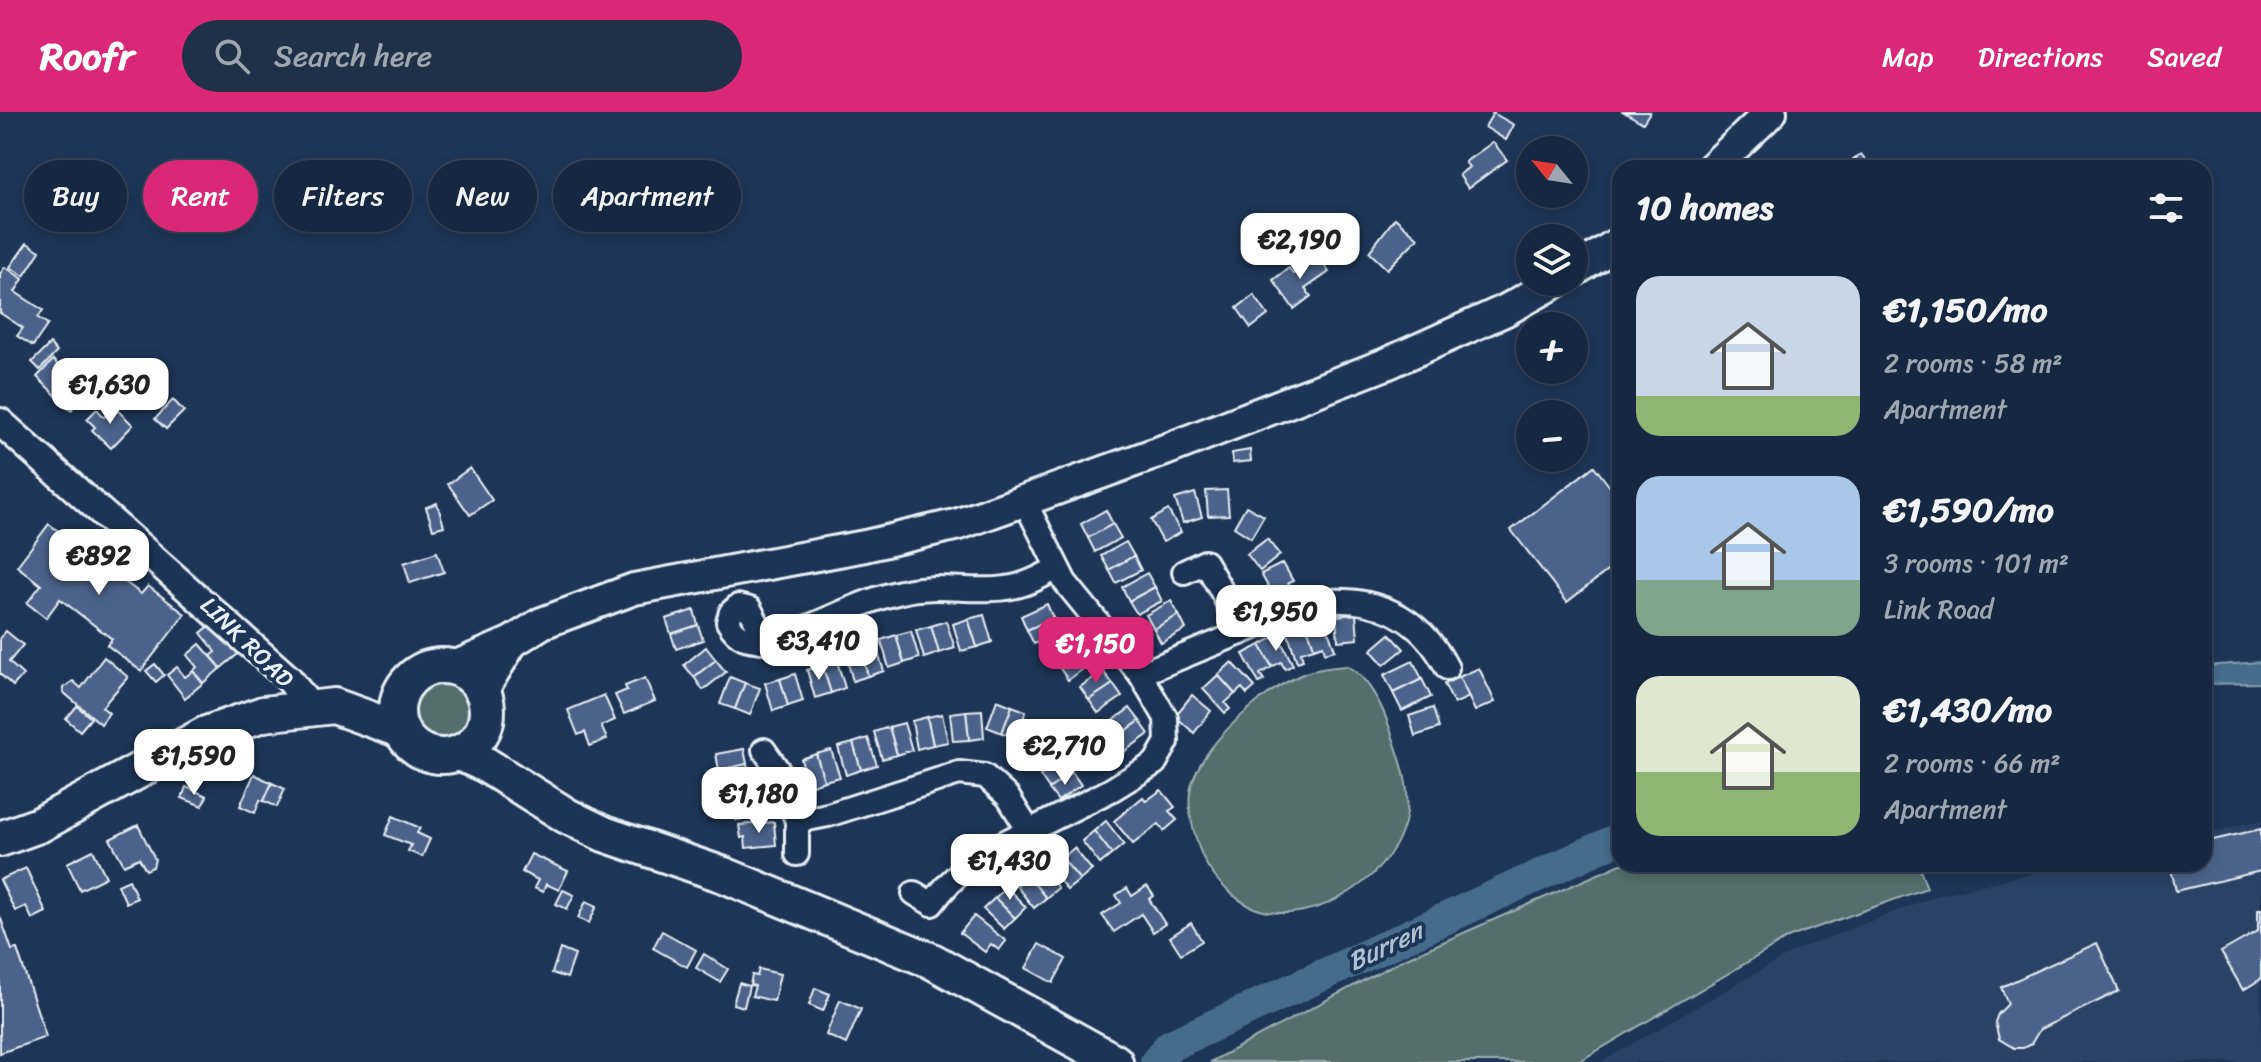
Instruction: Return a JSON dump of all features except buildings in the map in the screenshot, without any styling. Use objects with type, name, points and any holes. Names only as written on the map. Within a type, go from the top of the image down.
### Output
[{"type":"main road","points":[[1720,160],[1771,112]]},
{"type":"main road","points":[[1588,262],[1612,247]]},
{"type":"main road","points":[[0,839],[39,825],[206,734],[263,714],[311,708],[345,708],[388,695],[426,668],[454,667],[512,642],[551,619],[634,589],[914,536],[1024,500],[1386,364],[1531,296]]},
{"type":"main road","points":[[482,691],[512,642]]},
{"type":"main road","points":[[404,686],[396,715],[400,730],[408,742],[432,756],[460,753],[479,737],[485,725],[486,702],[475,681],[454,667]]},
{"type":"main road","points":[[345,708],[400,730]]},
{"type":"main road","points":[[485,725],[521,786]]},
{"type":"main road","points":[[460,753],[521,786],[567,816],[604,834],[737,879],[932,961],[1115,1062]]},
{"type":"street","name":"LINK ROAD","points":[[0,422],[289,679],[311,708]]},
{"type":"street","points":[[914,893],[932,904],[961,872],[986,852],[1111,790],[1155,763],[1167,742],[1166,718],[1140,674],[1057,568],[1024,500]]},
{"type":"street","points":[[1184,572],[1205,562],[1225,597],[1240,633]]},
{"type":"street","points":[[761,641],[815,627],[898,592],[925,587],[1005,588],[1029,582],[1057,568]]},
{"type":"street","points":[[1140,674],[1316,602],[1345,599],[1370,602],[1406,621],[1437,649],[1447,668]]},
{"type":"street","points":[[764,750],[778,770],[797,821],[797,854]]},
{"type":"street","points":[[797,821],[828,815],[959,773],[985,776],[1008,797],[1029,831]]},
{"type":"shaded area","points":[[2261,662],[2261,683],[2212,684],[2212,665]]},
{"type":"shaded area","points":[[2261,820],[2261,1062],[1601,1062],[1794,951],[1938,895],[2038,872],[2212,872],[2212,832]]},
{"type":"green space","points":[[1347,666],[1361,677],[1373,693],[1397,749],[1408,801],[1401,835],[1389,856],[1371,875],[1350,892],[1327,904],[1278,913],[1254,908],[1236,898],[1221,883],[1202,855],[1190,807],[1191,787],[1197,770],[1221,736],[1271,692],[1305,673]]},
{"type":"green space","points":[[444,683],[466,691],[474,713],[466,735],[444,743],[422,735],[414,713],[422,691]]},
{"type":"green space","points":[[1612,868],[1612,872],[1921,872],[1927,888],[1790,937],[1578,1062],[1210,1062],[1402,960]]},
{"type":"waterway","name":"Burren","points":[[1156,1062],[1169,1046],[1612,842]]}]
